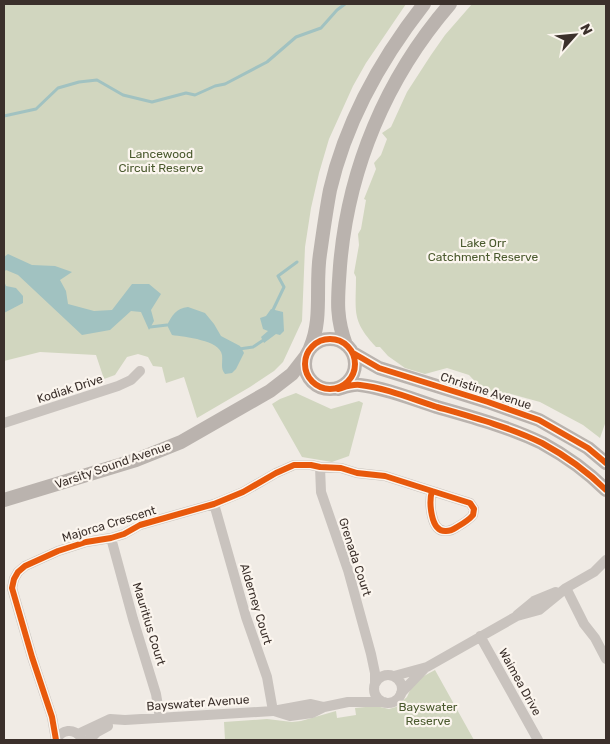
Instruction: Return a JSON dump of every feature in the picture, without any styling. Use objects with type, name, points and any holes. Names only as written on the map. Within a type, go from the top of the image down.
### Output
[{"type":"main road","points":[[424,4],[406,27],[380,67],[362,100],[345,142],[331,189],[327,210],[320,258],[316,332],[308,352],[306,372],[314,384],[321,388],[330,390],[360,385],[388,391],[518,433],[542,443],[561,455],[583,470],[606,490]]},
{"type":"main road","points":[[338,389],[346,385],[355,370],[355,362],[338,321],[338,292],[341,252],[348,206],[360,161],[388,94],[409,58],[429,29],[450,4]]},
{"type":"main road","points":[[308,352],[316,343],[330,339],[338,340],[350,349]]},
{"type":"main road","name":"Christine Avenue","points":[[350,349],[379,368],[488,402],[538,420],[588,448],[606,463]]},
{"type":"main road","name":"Varsity Sound Avenue","points":[[4,500],[160,451],[202,431],[270,390],[292,374],[308,352]]},
{"type":"main road","name":"Varsity Sound Avenue","points":[[270,390],[295,380],[314,384]]},
{"type":"street","name":"Kodiak Drive","points":[[4,423],[118,386],[131,380],[140,371]]},
{"type":"street","name":"Majorca Crescent","points":[[56,740],[52,718],[12,588],[18,572],[25,566],[58,551],[86,542],[111,538],[124,534],[140,525],[214,504],[243,492],[294,465],[340,468],[357,473],[385,476],[470,503],[474,509],[473,515],[464,523],[451,530],[445,532],[440,530],[437,527],[430,506],[432,491]]},
{"type":"street","name":"Grenada Court","points":[[320,467],[321,492],[348,570],[371,654],[375,673],[374,687]]},
{"type":"street","name":"Alderney Court","points":[[214,504],[246,617],[267,678],[273,711]]},
{"type":"street","name":"Mauritius Court","points":[[111,538],[156,694],[160,718]]},
{"type":"street","name":"Bayswater Avenue","points":[[67,731],[72,731],[80,737],[110,719],[125,720],[273,711],[311,704],[324,707],[348,702],[389,702],[396,700],[427,667],[517,616],[534,601],[566,588],[594,572],[606,560]]},
{"type":"street","name":"Bayswater Avenue","points":[[594,572],[606,569]]},
{"type":"street","points":[[566,588],[584,624],[595,638],[606,659]]},
{"type":"street","name":"Waimea Drive","points":[[480,636],[538,740]]},
{"type":"street","name":"Grenada Court","points":[[371,654],[381,668],[393,676]]},
{"type":"street","name":"Bayswater Avenue","points":[[348,702],[374,687],[377,680],[383,676],[393,676],[427,667]]},
{"type":"street","points":[[393,676],[401,685],[401,693]]},
{"type":"street","points":[[374,687],[377,697],[384,702]]},
{"type":"street","points":[[52,718],[67,731]]},
{"type":"street","name":"Bayswater Avenue","points":[[89,740],[104,727],[125,720]]},
{"type":"street","points":[[56,740],[62,732],[67,731]]},
{"type":"green space","name":"Lancewood Circuit Reserve","points":[[4,4],[406,4],[366,63],[353,86],[329,139],[311,208],[305,247],[302,321],[283,362],[274,371],[250,387],[197,418],[184,377],[166,383],[162,367],[153,366],[148,357],[138,354],[127,357],[115,375],[104,379],[96,355],[40,352],[4,361]]},
{"type":"green space","name":"Lake Orr Catchment Reserve","points":[[472,4],[606,4],[606,421],[600,438],[583,425],[540,402],[511,394],[484,391],[469,375],[447,368],[425,374],[405,368],[388,356],[380,347],[376,347],[362,330],[359,322],[356,307],[356,277],[354,273],[359,245],[358,234],[361,229],[366,200],[364,199],[376,169],[374,163],[381,155],[387,139],[382,133],[391,127],[407,92],[431,55],[445,35]]},
{"type":"green space","points":[[296,393],[331,409],[359,401],[363,403],[349,456],[332,462],[302,457],[272,404]]},
{"type":"green space","name":"Bayswater Reserve","points":[[435,670],[474,740],[225,740],[224,722],[267,719],[292,722],[336,711],[337,718],[356,715],[355,708],[376,706],[389,709],[396,707],[407,697],[412,686],[422,677]]},
{"type":"water","points":[[8,254],[32,265],[55,266],[72,272],[60,280],[66,291],[68,304],[94,311],[112,310],[132,284],[149,284],[161,294],[151,310],[154,321],[149,330],[141,312],[131,311],[110,330],[82,335],[18,275],[6,270],[4,272],[4,257]]},
{"type":"water","points":[[4,281],[6,286],[16,288],[23,296],[23,303],[4,313]]},
{"type":"water","points":[[188,307],[205,313],[221,336],[240,346],[244,353],[232,373],[225,374],[223,372],[222,355],[215,346],[201,340],[172,335],[167,325],[177,311]]},
{"type":"water","points":[[271,309],[283,312],[284,331],[280,335],[276,334],[264,343],[261,337],[268,331],[263,329],[260,318],[266,316]]},
{"type":"waterway","points":[[4,116],[36,109],[58,88],[79,82],[97,80],[123,95],[152,102],[186,93],[195,95],[215,86],[225,84],[267,62],[296,37],[321,28],[345,4]]},
{"type":"waterway","points":[[272,312],[284,287],[278,276],[297,262]]},
{"type":"waterway","points":[[150,327],[167,325]]},
{"type":"waterway","points":[[239,349],[253,347],[265,339]]},
{"type":"cycle path","points":[[325,339],[335,339],[348,346],[355,359],[355,364],[355,369],[348,382],[335,389],[325,389],[316,385],[309,378],[305,369],[305,359],[309,350],[316,343],[325,339]]},
{"type":"cycle path","points":[[353,353],[379,368],[539,420],[588,448],[606,463]]},
{"type":"cycle path","points":[[338,389],[357,385],[370,386],[517,432],[559,453],[584,470],[606,490]]},
{"type":"cycle path","points":[[56,740],[52,717],[12,588],[18,572],[25,566],[58,551],[86,542],[111,538],[124,534],[140,525],[214,504],[243,492],[294,465],[341,468],[357,473],[385,476],[432,491],[432,515],[437,527],[441,530],[453,529],[473,515],[474,509],[470,503],[432,491]]}]
